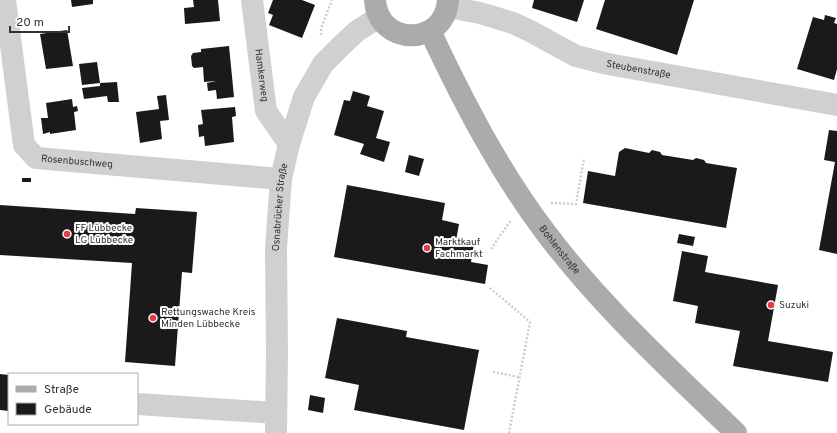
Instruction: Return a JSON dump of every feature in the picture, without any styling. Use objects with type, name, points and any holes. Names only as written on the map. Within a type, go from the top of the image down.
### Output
[{"type":"main road","points":[[377,8],[386,26],[407,36],[419,35],[430,31],[438,25],[444,17],[448,3]]},
{"type":"main road","name":"Bohlenstraße","points":[[430,31],[484,138],[546,234],[587,284],[665,364],[736,433]]},
{"type":"street","name":"Rosenbuschweg","points":[[5,0],[24,145],[36,158],[281,179]]},
{"type":"street","name":"Hamkerweg","points":[[252,0],[266,111],[289,144]]},
{"type":"street","name":"Steubenstraße","points":[[448,3],[513,23],[530,30],[576,56],[608,64],[837,105]]},
{"type":"street","name":"Osnabrücker Straße","points":[[276,423],[276,248],[281,179],[289,144],[304,96],[323,64],[357,32],[377,8]]},
{"type":"street","points":[[138,404],[276,423]]},
{"type":"path","points":[[490,249],[524,202],[576,204],[584,158]]},
{"type":"path","points":[[490,288],[530,322],[509,433]]},
{"type":"path","points":[[493,372],[519,377]]},
{"type":"building","points":[[71,0],[93,0],[93,4],[72,7]]},
{"type":"building","points":[[193,0],[218,0],[220,21],[185,24],[184,8],[194,7]]},
{"type":"building","points":[[273,0],[302,0],[315,5],[302,38],[269,25],[273,15],[268,13]]},
{"type":"building","points":[[534,0],[584,0],[577,22],[532,8]]},
{"type":"building","points":[[605,0],[694,0],[677,55],[596,29]]},
{"type":"building","points":[[825,15],[836,18],[834,23],[837,24],[837,69],[834,80],[797,69],[813,17],[824,20]]},
{"type":"building","points":[[67,30],[73,66],[46,69],[40,34]]},
{"type":"building","points":[[229,46],[234,97],[217,99],[216,90],[208,91],[207,83],[216,81],[204,82],[203,67],[194,68],[192,66],[191,56],[193,53],[201,52],[201,49]]},
{"type":"building","points":[[97,62],[100,83],[82,85],[79,64]]},
{"type":"building","points":[[117,82],[119,102],[108,102],[107,96],[84,99],[82,88],[100,86],[100,83]]},
{"type":"building","points":[[353,91],[370,96],[367,106],[384,111],[376,138],[390,142],[384,162],[360,154],[364,144],[334,135],[344,100],[350,101]]},
{"type":"building","points":[[166,95],[169,120],[160,121],[162,139],[140,143],[136,112],[159,109],[157,96]]},
{"type":"building","points":[[72,99],[73,107],[77,106],[78,111],[74,112],[76,130],[43,134],[41,118],[48,118],[46,103]]},
{"type":"building","points":[[235,107],[236,116],[232,117],[234,142],[205,146],[204,136],[199,137],[198,125],[203,124],[201,110]]},
{"type":"building","points":[[829,130],[837,131],[837,254],[819,250],[835,162],[824,160]]},
{"type":"building","points":[[625,148],[649,153],[652,150],[660,152],[662,155],[693,160],[696,158],[704,160],[706,163],[737,168],[726,228],[583,203],[588,171],[615,176],[619,152]]},
{"type":"building","points":[[409,155],[424,159],[419,176],[405,172]]},
{"type":"building","points":[[22,178],[31,178],[31,182],[22,182]]},
{"type":"building","points":[[347,185],[445,203],[442,220],[459,224],[456,241],[474,244],[471,262],[488,265],[485,284],[334,257]]},
{"type":"building","points":[[0,205],[135,214],[136,208],[197,212],[192,273],[182,272],[175,366],[125,362],[132,263],[0,255]]},
{"type":"building","points":[[679,234],[695,237],[693,246],[677,243]]},
{"type":"building","points":[[682,251],[708,256],[705,272],[778,285],[768,341],[833,352],[828,382],[733,366],[740,331],[695,323],[698,306],[673,301]]},
{"type":"building","points":[[337,318],[407,331],[406,337],[479,350],[464,430],[354,410],[359,385],[325,378]]},
{"type":"building","points":[[0,374],[8,375],[8,411],[0,410]]},
{"type":"building","points":[[310,395],[325,398],[323,413],[308,410]]},
{"type":"place","name":"FF Lübbecke LG Lübbecke","points":[[67,234]]},
{"type":"place","name":"Marktkauf Fachmarkt","points":[[427,248]]},
{"type":"place","name":"Suzuki","points":[[771,305]]},
{"type":"place","name":"Rettungswache Kreis Minden Lübbecke","points":[[153,318]]}]
